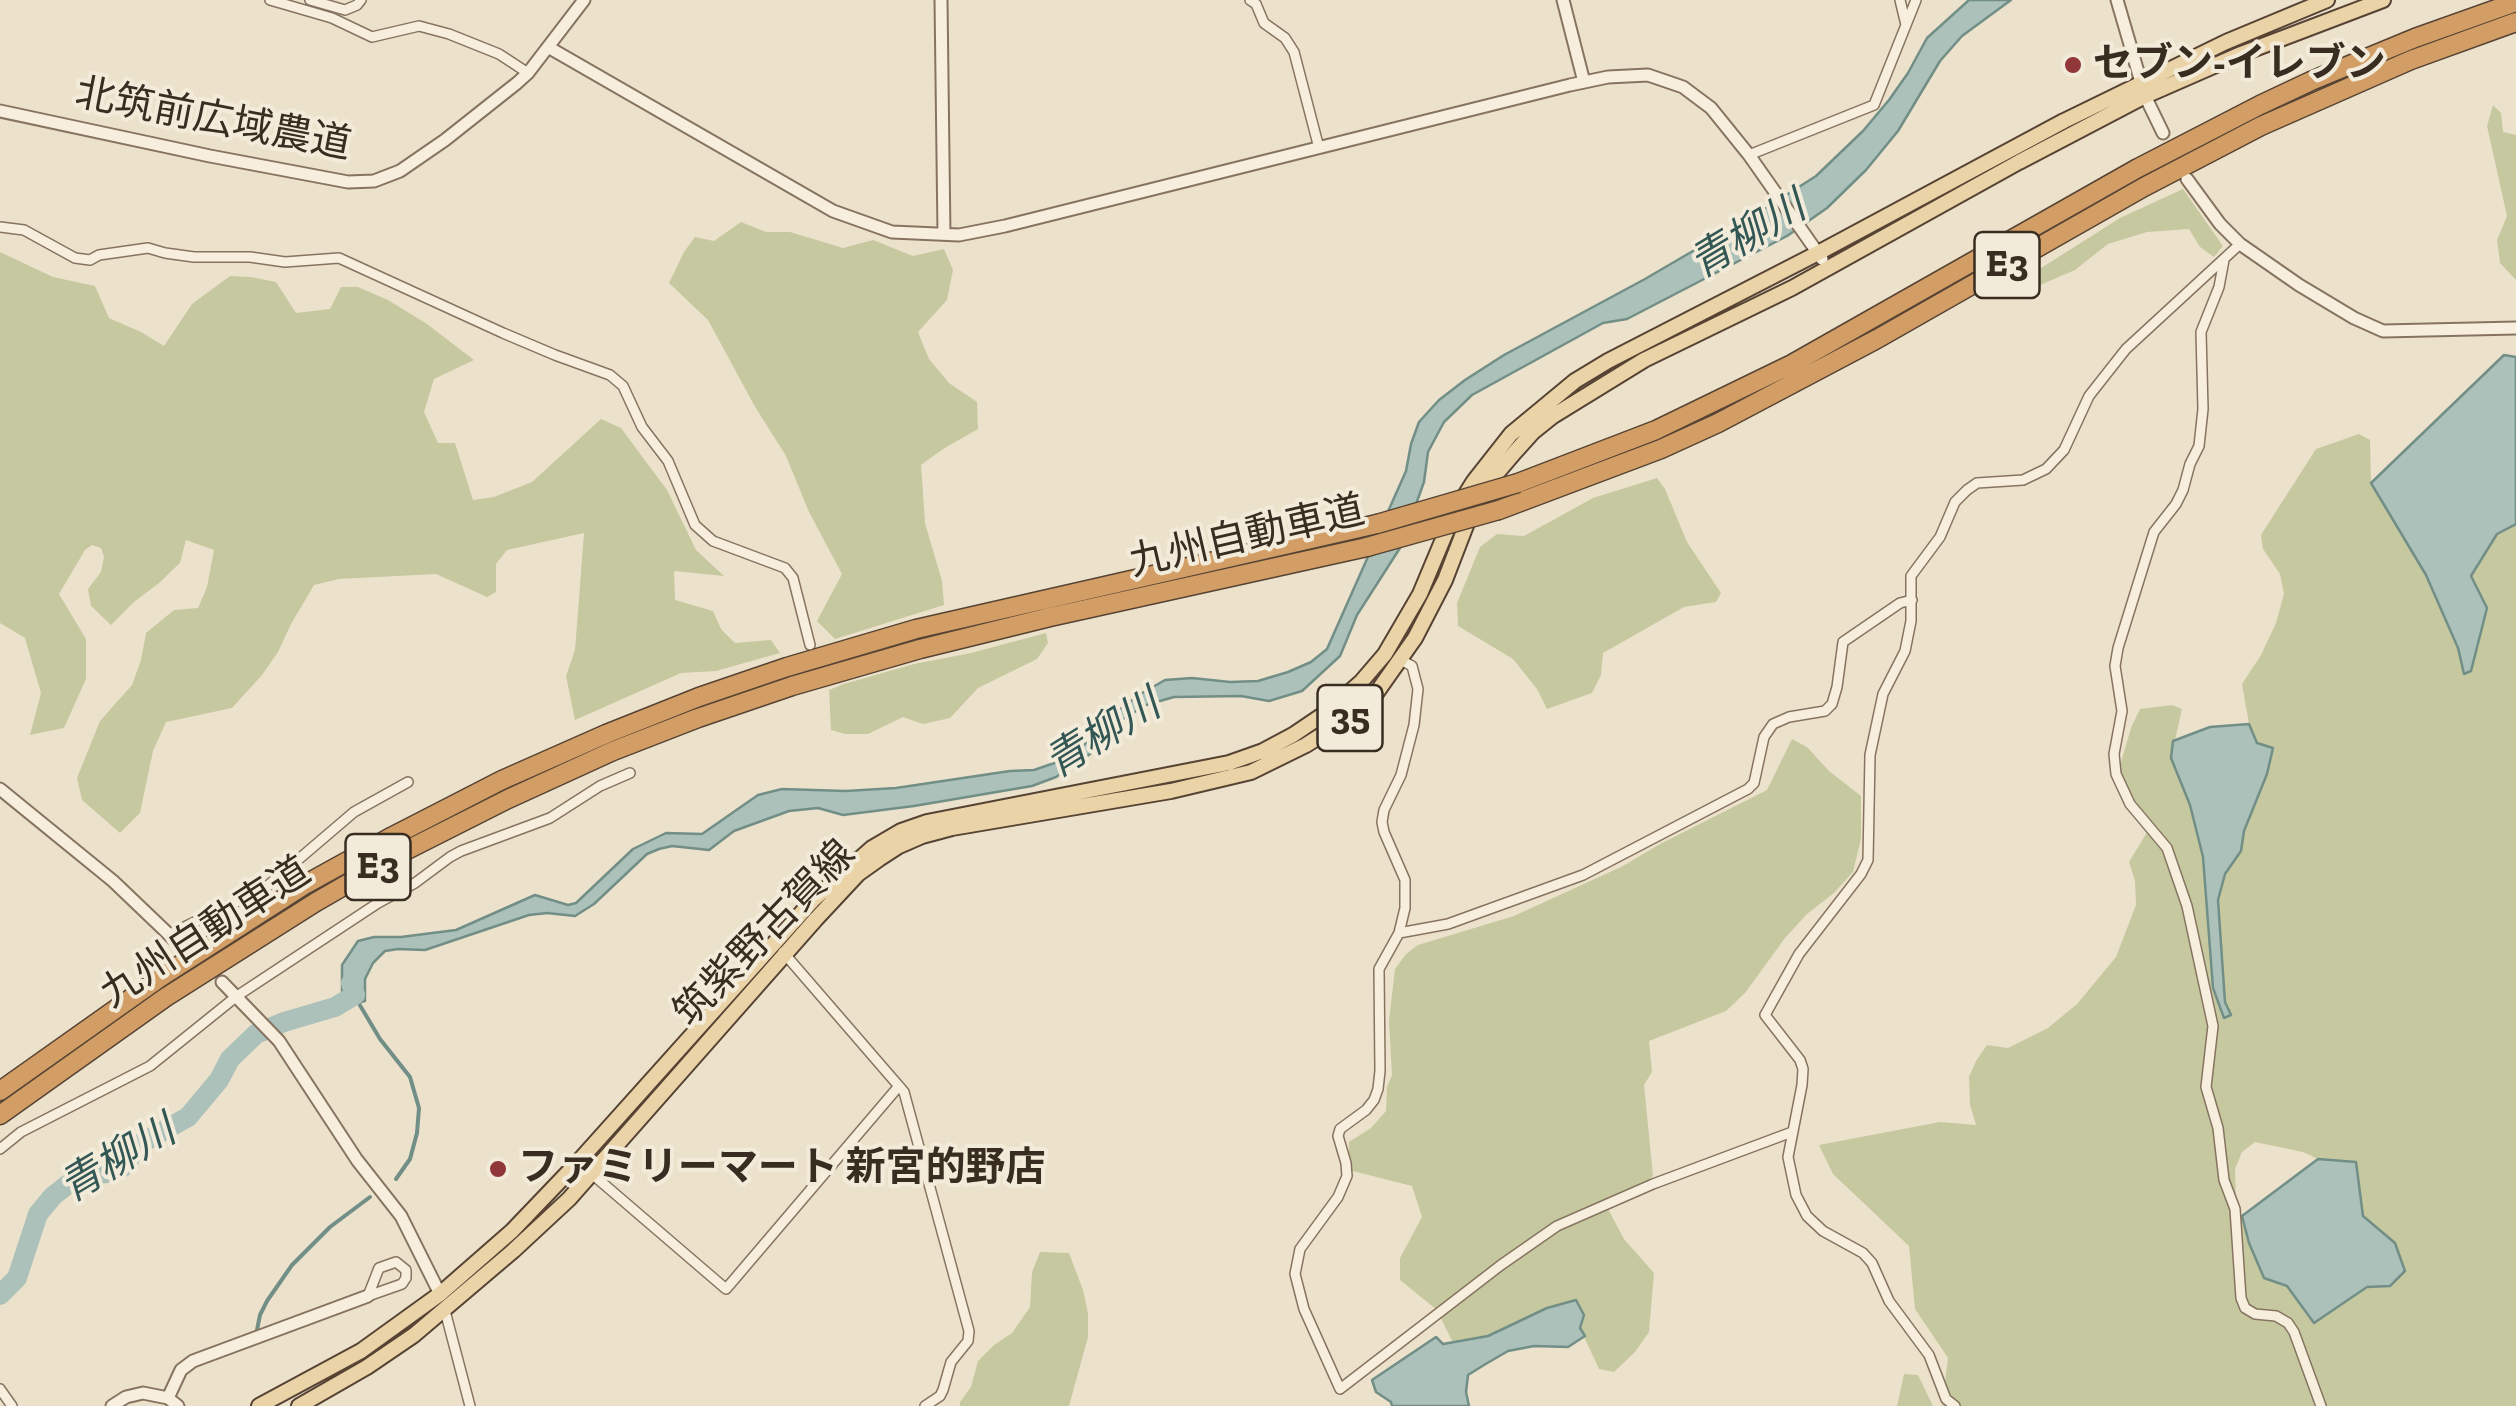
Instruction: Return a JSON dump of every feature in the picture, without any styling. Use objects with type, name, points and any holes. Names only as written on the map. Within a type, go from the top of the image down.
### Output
[{"type":"highway","name":"九州自動車道","points":[[0,1092],[97,1021],[306,884],[502,780],[606,734],[786,667],[916,629],[1377,524],[1518,483],[1656,430],[1792,364],[2138,168],[2260,106],[2415,38],[2516,2]]},
{"type":"highway","name":"九州自動車道","points":[[0,1115],[104,1039],[244,946],[402,853],[508,798],[698,718],[833,673],[1050,616],[1367,547],[1499,510],[1661,449],[1877,340],[2144,187],[2261,126],[2411,60],[2516,22]]},
{"type":"main road","name":"筑紫野古賀線","points":[[259,1406],[362,1351],[440,1294],[512,1231],[780,948],[858,874],[899,846],[952,828],[1252,772],[1306,745],[1358,712],[1378,692],[1415,638],[1445,580],[1472,510],[1492,480],[1552,416],[1616,374],[1828,268],[2226,42],[2327,0]]},
{"type":"main road","name":"筑紫野古賀線","points":[[299,1406],[367,1367],[445,1310],[592,1176],[780,948],[813,900],[855,861],[901,831],[927,822],[1229,763],[1293,735],[1327,712],[1384,654],[1420,594],[1454,513],[1488,462],[1511,434],[1575,382],[2064,121],[2383,0]]},
{"type":"street","points":[[270,0],[332,18],[372,36],[419,26],[449,34],[499,54],[528,72]]},
{"type":"street","points":[[310,0],[345,10],[358,6],[361,0]]},
{"type":"street","name":"北筑前広域農道","points":[[0,111],[348,182],[374,181],[400,171],[446,140],[528,72],[584,0]]},
{"type":"street","points":[[941,0],[944,234]]},
{"type":"street","points":[[1250,0],[1264,22],[1285,38],[1294,52],[1319,148]]},
{"type":"street","points":[[1259,10],[1268,0]]},
{"type":"street","points":[[1563,0],[1584,82]]},
{"type":"street","points":[[1900,0],[1906,25]]},
{"type":"street","points":[[1749,155],[1874,106],[1916,0]]},
{"type":"street","points":[[2117,0],[2143,89],[2163,133]]},
{"type":"street","points":[[548,47],[833,210],[892,232],[944,234],[1005,226],[1584,82],[1648,75],[1683,87],[1711,108],[1828,268]]},
{"type":"street","points":[[2187,178],[2220,224],[2240,244],[2354,318],[2383,331],[2516,328]]},
{"type":"street","points":[[0,226],[24,230],[75,258],[90,260],[99,255],[148,248],[194,257],[250,257],[285,262],[339,258],[503,333],[610,375],[623,386],[642,427],[668,461],[695,525],[713,541],[785,568],[794,578],[810,645]]},
{"type":"street","points":[[1954,1406],[1946,1399],[1929,1354],[1890,1300],[1872,1264],[1863,1253],[1807,1216],[1796,1195],[1788,1157],[1803,1069],[1765,1015],[1793,962],[1868,860],[1870,755],[1883,694],[1905,651],[1911,576],[1940,537],[1955,502],[1978,483],[2023,480],[2046,469],[2064,450],[2088,396],[2126,349],[2240,244]]},
{"type":"street","points":[[2224,260],[2219,287],[2201,332],[2203,409],[2199,446],[2176,504],[2154,532],[2118,648],[2114,666],[2122,711],[2114,754],[2116,774],[2130,804],[2167,848],[2187,906],[2212,1026],[2206,1088],[2218,1128],[2224,1180],[2235,1209],[2241,1298],[2245,1308],[2255,1314],[2276,1316],[2288,1323],[2321,1406]]},
{"type":"street","points":[[1399,933],[1448,924],[1584,874],[1748,788],[1754,783],[1764,737],[1773,724],[1824,710],[1832,704],[1843,642],[1900,603],[1912,600]]},
{"type":"street","points":[[1401,660],[1412,666],[1418,689],[1414,726],[1401,776],[1382,822],[1405,880],[1405,908],[1399,933],[1378,969],[1378,1088],[1366,1110],[1340,1129],[1338,1136],[1347,1176],[1338,1198],[1300,1249],[1295,1274],[1304,1309],[1340,1388],[1557,1226],[1792,1132]]},
{"type":"street","points":[[0,1149],[21,1132],[150,1066],[237,996],[460,851],[550,818],[600,786],[630,773]]},
{"type":"street","points":[[168,936],[265,888],[354,812],[408,782]]},
{"type":"street","points":[[0,790],[113,881],[182,946]]},
{"type":"street","points":[[780,948],[904,1092],[970,1331],[968,1341],[951,1362],[944,1390],[931,1405]]},
{"type":"street","points":[[222,982],[280,1041],[357,1160],[401,1216],[440,1294],[470,1406]]},
{"type":"street","points":[[578,1162],[726,1289],[900,1086]]},
{"type":"street","points":[[112,1406],[143,1393],[173,1402],[181,1370],[193,1362],[402,1284],[406,1270],[396,1262],[380,1268],[368,1296]]},
{"type":"street","points":[[0,1389],[12,1406]]},
{"type":"green space","points":[[2493,105],[2501,113],[2503,132],[2516,135],[2516,280],[2500,263],[2497,240],[2507,216],[2487,126]]},
{"type":"green space","points":[[2183,189],[2223,246],[2214,257],[2200,247],[2189,229],[2147,232],[2108,244],[2075,270],[2038,286],[2008,289],[2120,218]]},
{"type":"green space","points":[[741,222],[766,232],[790,232],[843,248],[873,240],[913,256],[944,249],[953,270],[947,300],[918,332],[929,359],[949,383],[977,402],[978,429],[921,465],[925,523],[942,581],[944,605],[835,639],[817,621],[842,574],[809,512],[786,456],[708,320],[669,283],[695,237],[714,241]]},
{"type":"green space","points":[[0,252],[53,277],[95,286],[109,318],[164,346],[192,304],[230,276],[276,282],[296,313],[330,309],[341,287],[358,287],[388,300],[474,360],[434,379],[424,412],[438,443],[455,443],[473,500],[494,497],[532,482],[601,419],[621,428],[667,490],[696,550],[724,576],[674,571],[675,600],[713,611],[721,629],[735,643],[771,640],[780,653],[716,671],[681,673],[575,720],[566,676],[575,650],[584,533],[507,550],[496,564],[496,592],[487,597],[436,574],[339,579],[314,585],[278,652],[232,708],[166,722],[153,751],[140,813],[120,833],[82,800],[77,778],[100,721],[132,685],[146,633],[174,610],[198,608],[207,587],[214,550],[186,540],[180,563],[111,625],[91,606],[88,589],[101,572],[101,548],[92,545],[85,550],[59,594],[86,639],[86,679],[64,728],[30,735],[41,693],[25,638],[0,623]]},
{"type":"green space","points":[[2359,434],[2370,440],[2371,483],[2426,575],[2458,648],[2464,674],[2471,576],[2497,534],[2516,524],[2516,1406],[1942,1406],[1948,1358],[1915,1309],[1909,1246],[1833,1174],[1819,1145],[1940,1122],[1976,1125],[1970,1105],[1969,1077],[1987,1045],[2008,1048],[2048,1028],[2077,1004],[2116,957],[2136,905],[2129,862],[2149,829],[2128,796],[2119,769],[2140,709],[2172,705],[2182,709],[2171,758],[2190,805],[2203,857],[2213,988],[2231,1015],[2225,1002],[2218,900],[2225,874],[2241,851],[2244,831],[2273,748],[2257,744],[2242,684],[2276,623],[2284,594],[2280,574],[2263,549],[2261,535],[2316,449]],"holes":[[[2255,1142],[2318,1159],[2356,1162],[2363,1216],[2395,1243],[2314,1323],[2287,1286],[2264,1278],[2236,1199],[2235,1169],[2242,1152]]]},
{"type":"green space","points":[[1657,478],[1687,542],[1721,593],[1716,602],[1684,607],[1603,653],[1601,675],[1592,693],[1547,709],[1513,659],[1458,626],[1457,603],[1480,547],[1497,534],[1524,536],[1593,498]]},
{"type":"green space","points":[[1046,633],[1048,643],[1037,659],[978,688],[950,718],[923,724],[903,717],[868,734],[831,730],[829,690],[914,664]]},
{"type":"green space","points":[[1792,739],[1807,747],[1861,796],[1861,839],[1853,872],[1785,938],[1745,993],[1726,1011],[1649,1041],[1652,1072],[1644,1085],[1653,1176],[1637,1192],[1608,1209],[1624,1239],[1654,1273],[1649,1332],[1614,1372],[1599,1369],[1580,1328],[1547,1308],[1488,1336],[1452,1341],[1437,1310],[1400,1280],[1400,1258],[1422,1217],[1412,1186],[1349,1170],[1349,1142],[1371,1128],[1386,1111],[1392,1075],[1389,1021],[1395,969],[1418,945],[1514,916],[1623,866],[1767,790]]},
{"type":"green space","points":[[1040,1252],[1069,1253],[1088,1313],[1088,1337],[1069,1406],[960,1406],[971,1387],[978,1361],[1012,1333],[1030,1307],[1032,1272]]},
{"type":"green space","points":[[1904,1374],[1918,1375],[1933,1406],[1897,1406]]},
{"type":"water","points":[[1969,0],[2011,0],[1962,36],[1940,61],[1898,131],[1827,208],[1787,236],[1627,319],[1603,323],[1472,395],[1444,422],[1428,452],[1424,482],[1400,548],[1357,615],[1340,656],[1302,691],[1269,701],[1241,696],[1174,697],[1146,705],[1115,724],[1096,750],[1056,777],[1032,786],[843,815],[818,808],[789,811],[734,831],[709,850],[672,846],[659,849],[647,854],[594,904],[575,916],[529,915],[425,950],[385,951],[365,979],[365,1001],[345,1006],[342,965],[358,941],[456,930],[535,895],[568,905],[576,903],[633,849],[666,833],[702,834],[758,795],[782,789],[896,788],[1034,770],[1066,759],[1115,713],[1165,680],[1258,681],[1311,662],[1327,649],[1406,471],[1419,422],[1439,400],[1504,355],[1645,279],[1816,176],[1889,100],[1927,38]]},
{"type":"water","points":[[2504,355],[2516,357],[2516,524],[2497,534],[2471,576],[2487,608],[2471,671],[2464,674],[2458,648],[2426,575],[2371,483]]},
{"type":"water","points":[[2249,724],[2257,743],[2273,748],[2244,831],[2241,851],[2225,874],[2218,900],[2225,1002],[2231,1015],[2224,1018],[2213,988],[2203,857],[2190,805],[2171,758],[2173,741],[2210,727]]},
{"type":"water","points":[[2318,1159],[2356,1162],[2363,1216],[2395,1243],[2405,1271],[2390,1286],[2367,1287],[2314,1323],[2287,1286],[2264,1278],[2242,1216]]},
{"type":"water","points":[[1576,1300],[1584,1315],[1580,1328],[1585,1336],[1568,1347],[1534,1346],[1508,1351],[1484,1365],[1468,1375],[1469,1406],[1392,1406],[1376,1392],[1372,1380],[1436,1337],[1443,1344],[1488,1336],[1547,1308]]},
{"type":"waterway","name":"青柳川","points":[[0,1295],[17,1278],[38,1214],[53,1196],[67,1185],[123,1167],[140,1144],[188,1117],[219,1080],[230,1059],[256,1034],[335,1007],[355,995],[351,983]]},
{"type":"waterway","points":[[358,1002],[380,1039],[410,1077],[419,1108],[410,1159],[396,1179]]},
{"type":"waterway","points":[[257,1330],[267,1301],[292,1265],[330,1227],[370,1197]]},
{"type":"place","name":"セブン-イレブン","points":[[2073,65]]},
{"type":"place","name":"ファミリーマート 新宮的野店","points":[[498,1169]]}]
